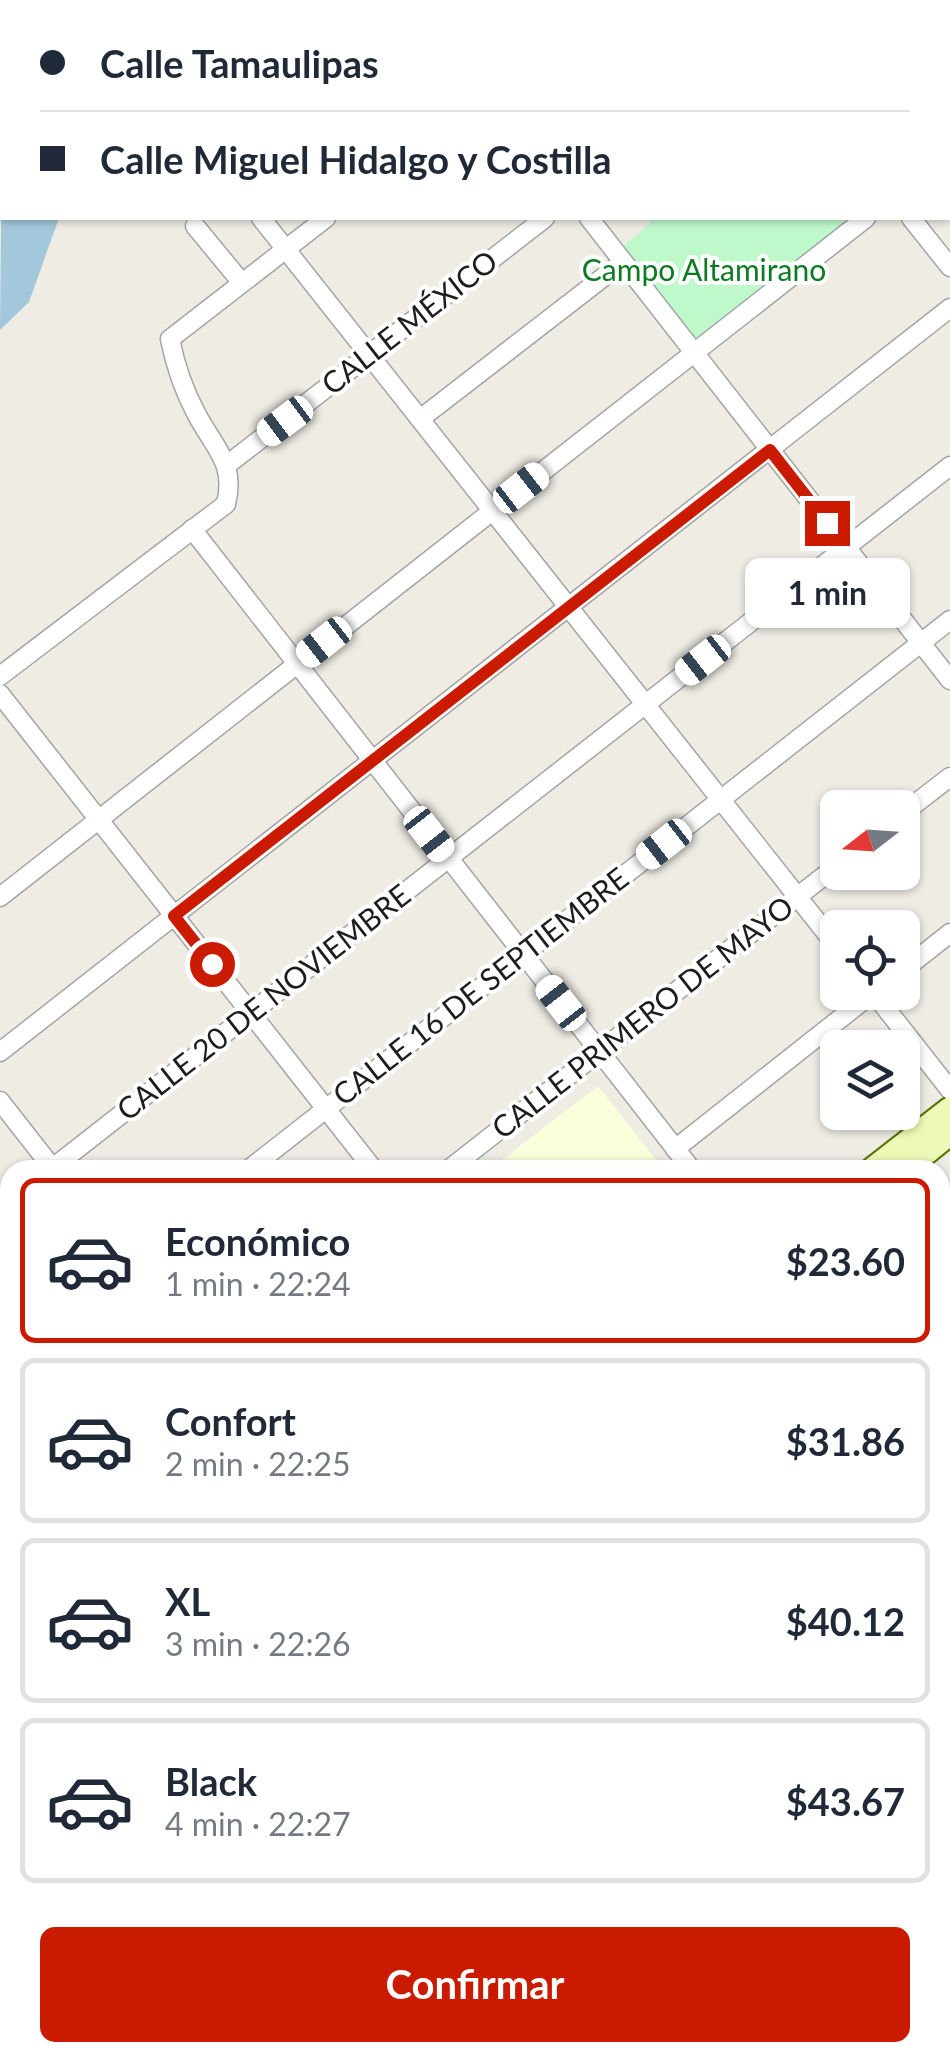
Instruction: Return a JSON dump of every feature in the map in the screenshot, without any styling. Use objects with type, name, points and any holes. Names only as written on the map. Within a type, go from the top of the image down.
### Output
[{"type":"street","points":[[263,220],[820,926]]},
{"type":"street","points":[[0,676],[226,504],[231,484],[228,465],[196,413],[170,339],[323,220]]},
{"type":"street","name":"CALLE MÉXICO","points":[[228,465],[542,220]]},
{"type":"street","points":[[591,220],[950,680]]},
{"type":"street","points":[[0,897],[863,220]]},
{"type":"street","points":[[913,220],[950,266]]},
{"type":"street","points":[[195,226],[242,283]]},
{"type":"street","points":[[420,419],[623,262]]},
{"type":"street","points":[[0,1052],[950,308]]},
{"type":"street","name":"CALLE 20 DE NOVIEMBRE","points":[[63,1160],[950,466]]},
{"type":"street","points":[[192,529],[684,1160]]},
{"type":"street","name":"CALLE 16 DE SEPTIEMBRE","points":[[261,1160],[950,620]]},
{"type":"street","points":[[0,694],[366,1160]]},
{"type":"street","points":[[920,800],[950,777]]},
{"type":"street","name":"CALLE PRIMERO DE MAYO","points":[[461,1160],[820,879]]},
{"type":"street","points":[[920,956],[950,933]]},
{"type":"street","points":[[675,1148],[852,1010]]},
{"type":"street","points":[[887,1010],[950,1090]]},
{"type":"street","points":[[0,1101],[45,1160]]},
{"type":"street","points":[[886,1160],[950,1110]]},
{"type":"street","points":[[915,1160],[950,1132]]},
{"type":"shaded area","points":[[598,1086],[656,1160],[502,1160]]},
{"type":"green space","name":"Campo Altamirano","points":[[649,220],[855,220],[696,348],[618,250],[650,224]]},
{"type":"water","points":[[1,220],[58,220],[29,302],[0,330]]},
{"type":"route","points":[[212,964],[174,916],[770,450],[827,523]]}]
